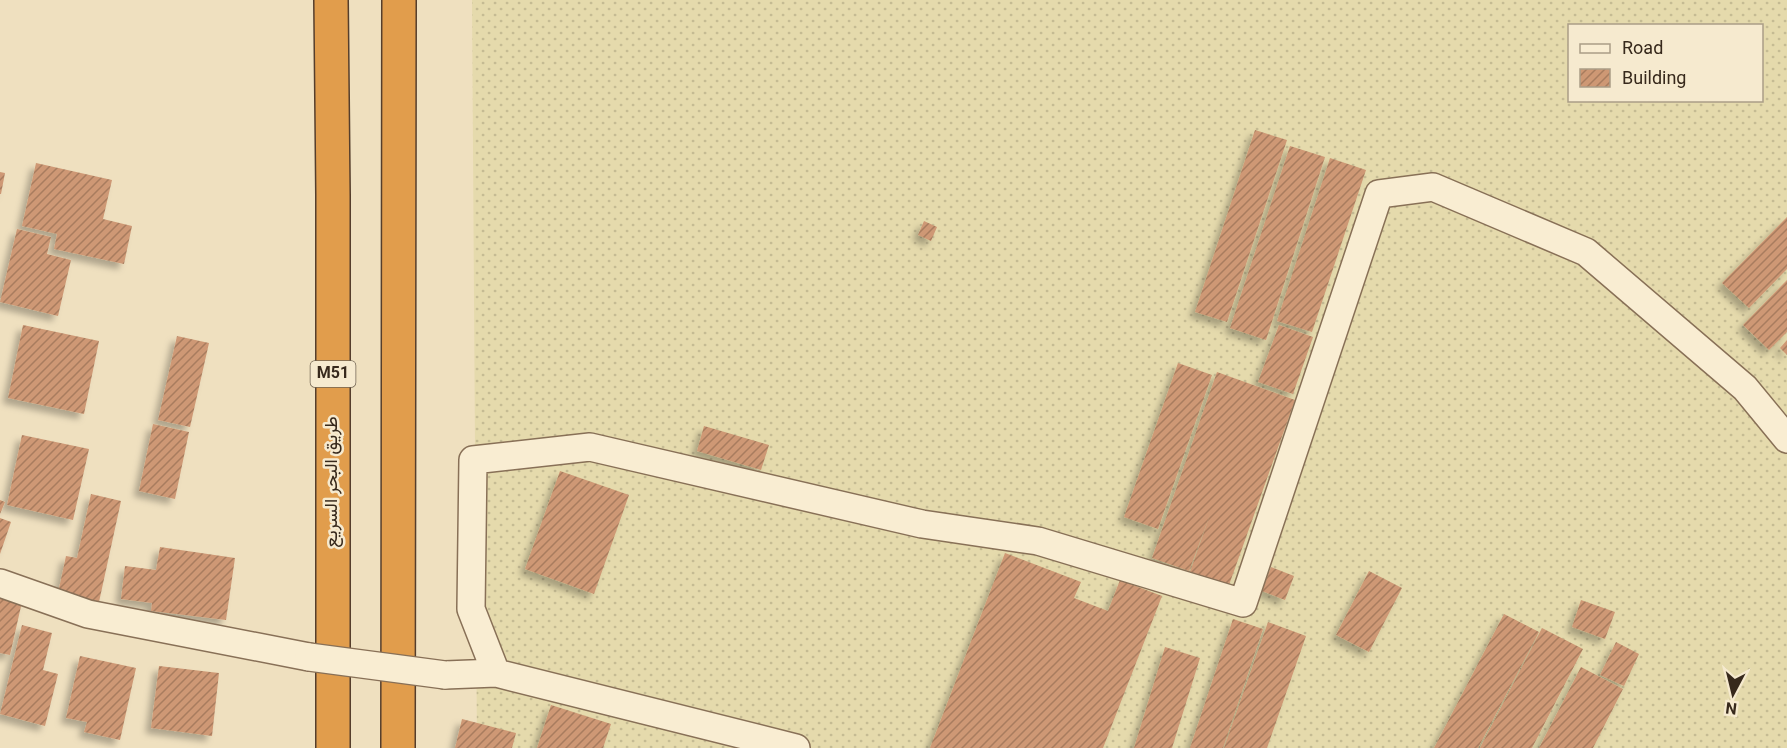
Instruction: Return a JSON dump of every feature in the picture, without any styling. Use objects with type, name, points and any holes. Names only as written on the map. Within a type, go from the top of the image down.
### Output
[{"type":"highway","name":"طريق البحر السريع","points":[[331,0],[333,748]]},
{"type":"highway","points":[[398,748],[399,0]]},
{"type":"street","points":[[496,673],[471,609],[473,460],[590,447],[922,524],[1038,541],[1242,603],[1379,194],[1433,187],[1586,252],[1745,388],[1787,440]]},
{"type":"street","points":[[0,583],[88,614],[309,657],[445,675],[496,673],[796,748]]},
{"type":"shaded area","points":[[472,0],[1787,0],[1787,748],[477,748]]},
{"type":"building","points":[[1255,130],[1287,140],[1227,322],[1195,312]]},
{"type":"building","points":[[1290,146],[1325,157],[1266,340],[1230,328]]},
{"type":"building","points":[[1330,158],[1366,170],[1312,332],[1277,321]]},
{"type":"building","points":[[36,163],[112,180],[103,219],[132,226],[124,264],[54,249],[57,234],[22,226]]},
{"type":"building","points":[[0,172],[5,173],[1,194],[0,194]]},
{"type":"building","points":[[1787,217],[1787,269],[1749,308],[1722,283]]},
{"type":"building","points":[[924,221],[937,227],[931,241],[918,235]]},
{"type":"building","points":[[17,229],[51,237],[47,254],[71,260],[58,316],[0,302]]},
{"type":"building","points":[[1787,280],[1787,332],[1769,350],[1743,325]]},
{"type":"building","points":[[23,325],[99,341],[84,414],[8,398]]},
{"type":"building","points":[[1279,325],[1313,337],[1293,394],[1258,382]]},
{"type":"building","points":[[177,336],[209,343],[190,427],[158,420]]},
{"type":"building","points":[[1787,340],[1787,355],[1780,348]]},
{"type":"building","points":[[1178,363],[1212,375],[1158,529],[1124,517]]},
{"type":"building","points":[[1217,372],[1295,400],[1229,585],[1190,572],[1211,512],[1189,571],[1152,558]]},
{"type":"building","points":[[153,424],[189,432],[175,499],[139,491]]},
{"type":"building","points":[[704,426],[769,445],[761,470],[697,451]]},
{"type":"building","points":[[22,435],[89,449],[73,520],[7,505]]},
{"type":"building","points":[[560,471],[629,495],[594,594],[525,569]]},
{"type":"building","points":[[91,494],[121,501],[99,602],[58,593],[66,556],[77,558]]},
{"type":"building","points":[[0,500],[5,502],[0,514]]},
{"type":"building","points":[[0,518],[11,522],[0,554]]},
{"type":"building","points":[[160,547],[235,558],[226,620],[151,611],[152,603],[121,599],[125,566],[156,570]]},
{"type":"building","points":[[1005,553],[1081,582],[1074,598],[1108,611],[1120,580],[1162,596],[1103,748],[930,748]]},
{"type":"building","points":[[1271,567],[1294,576],[1285,600],[1262,591]]},
{"type":"building","points":[[1369,571],[1402,588],[1369,652],[1336,635]]},
{"type":"building","points":[[0,588],[24,593],[10,655],[0,653]]},
{"type":"building","points":[[1581,600],[1615,612],[1605,639],[1572,627]]},
{"type":"building","points":[[1504,614],[1539,632],[1478,748],[1434,748]]},
{"type":"building","points":[[1233,619],[1263,629],[1223,748],[1190,748]]},
{"type":"building","points":[[1268,622],[1306,636],[1267,748],[1224,748]]},
{"type":"building","points":[[22,625],[52,633],[43,670],[58,674],[45,726],[0,714]]},
{"type":"building","points":[[1542,628],[1583,649],[1532,748],[1480,748]]},
{"type":"building","points":[[1616,642],[1639,654],[1624,686],[1600,675]]},
{"type":"building","points":[[1165,647],[1200,658],[1172,748],[1134,748]]},
{"type":"building","points":[[80,656],[136,668],[120,740],[84,732],[87,722],[66,718]]},
{"type":"building","points":[[159,666],[219,673],[212,736],[151,728]]},
{"type":"building","points":[[1581,667],[1623,689],[1593,748],[1539,748]]},
{"type":"building","points":[[551,705],[611,724],[603,748],[537,748]]},
{"type":"building","points":[[462,719],[516,733],[512,748],[455,748]]}]
